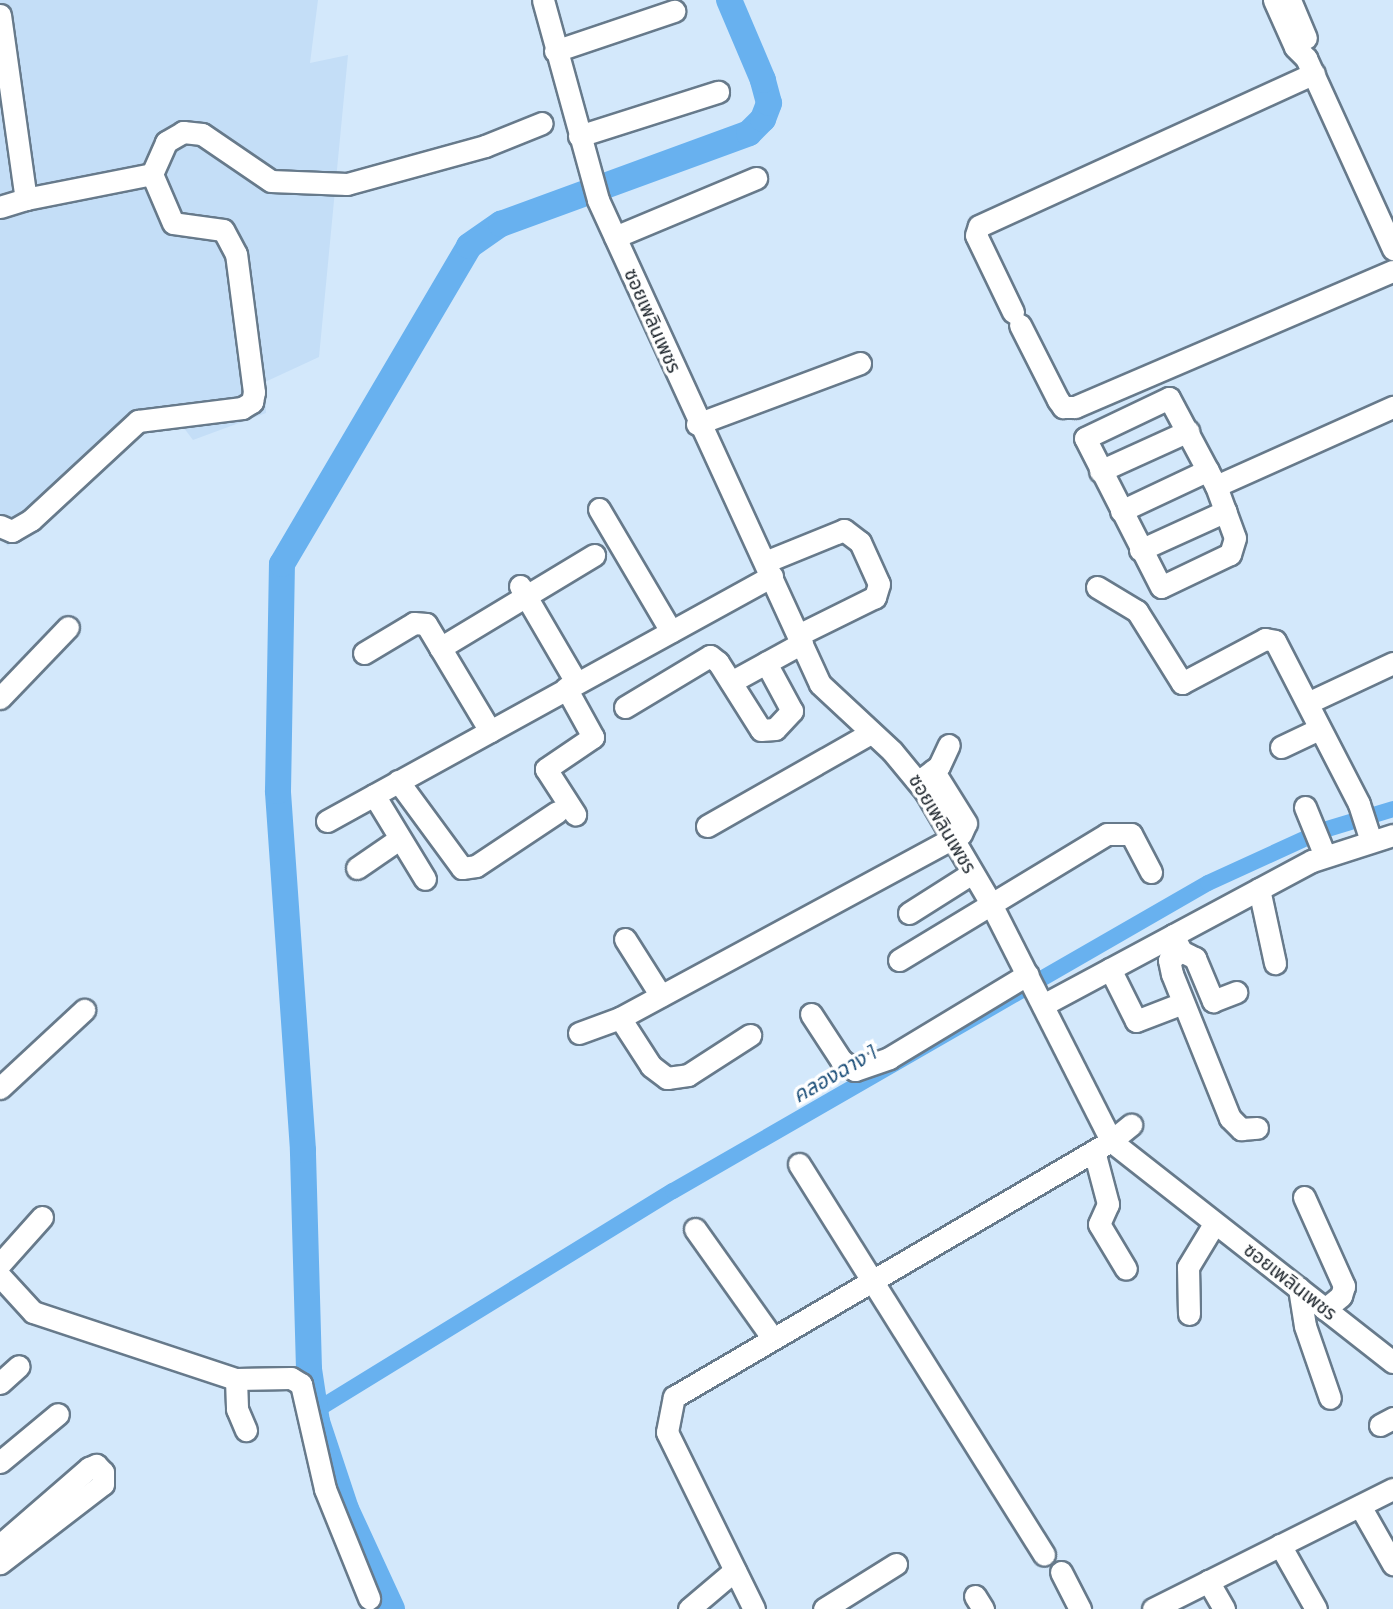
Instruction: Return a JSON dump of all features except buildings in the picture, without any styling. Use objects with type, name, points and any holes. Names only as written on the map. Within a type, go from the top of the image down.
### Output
[{"type":"street","name":"ซอยเพลินเพชร","points":[[543,0],[598,200],[697,424],[800,639],[833,702],[926,776],[953,841],[990,902],[1034,986],[1103,1146],[1214,1224],[1393,1362]]},
{"type":"street","points":[[1274,0],[1295,47],[1310,65],[1393,248]]},
{"type":"street","points":[[1290,0],[1307,41],[1310,65]]},
{"type":"street","points":[[555,51],[674,11]]},
{"type":"street","points":[[0,15],[26,199]]},
{"type":"street","points":[[1310,65],[979,226],[976,234],[1063,407],[1075,407],[1393,271]]},
{"type":"street","points":[[579,136],[718,92]]},
{"type":"street","points":[[0,526],[20,528],[138,421],[218,413],[252,402],[254,368],[231,238],[223,230],[173,223],[152,174],[166,142],[183,132],[202,134],[271,181],[348,184],[485,146],[542,123]]},
{"type":"street","points":[[0,208],[26,199],[152,174]]},
{"type":"street","points":[[615,237],[756,178]]},
{"type":"street","points":[[697,424],[860,363]]},
{"type":"street","points":[[1160,398],[1169,398],[1212,478],[1235,538],[1230,554],[1165,587],[1158,585],[1100,471],[1087,435],[1160,398]]},
{"type":"street","points":[[1121,511],[1393,407]]},
{"type":"street","points":[[1100,471],[1188,431]]},
{"type":"street","points":[[599,509],[671,631]]},
{"type":"street","points":[[1140,550],[1226,511]]},
{"type":"street","points":[[327,821],[671,631],[768,569],[844,530],[860,542],[879,584],[875,597],[731,681]]},
{"type":"street","points":[[440,648],[522,590],[594,555]]},
{"type":"street","points":[[1097,587],[1137,611],[1182,683],[1271,638],[1368,828]]},
{"type":"street","points":[[397,781],[462,868],[476,866],[566,813],[546,769],[593,737],[571,685],[522,590]]},
{"type":"street","points":[[364,653],[420,622],[440,648],[490,731]]},
{"type":"street","points":[[0,698],[68,627]]},
{"type":"street","points":[[625,707],[709,656],[731,681],[761,730],[775,729],[792,711],[766,663]]},
{"type":"street","points":[[1316,699],[1393,663]]},
{"type":"street","points":[[1280,747],[1319,729]]},
{"type":"street","points":[[707,826],[871,733]]},
{"type":"street","points":[[926,776],[949,745]]},
{"type":"street","points":[[374,795],[425,879]]},
{"type":"street","points":[[1305,807],[1321,845]]},
{"type":"street","points":[[811,1014],[841,1060],[855,1070],[889,1058],[1034,986],[1110,969],[1177,943],[1321,845],[1368,828],[1393,835]]},
{"type":"street","points":[[899,960],[990,902],[1117,831],[1135,838],[1152,872]]},
{"type":"street","points":[[358,868],[399,839]]},
{"type":"street","points":[[579,1033],[620,1018],[953,841]]},
{"type":"street","points":[[909,913],[972,873]]},
{"type":"street","points":[[1259,889],[1275,963]]},
{"type":"street","points":[[625,939],[661,996]]},
{"type":"street","points":[[1177,943],[1195,958],[1213,1001],[1236,992]]},
{"type":"street","points":[[1177,943],[1169,960],[1172,974],[1230,1118],[1241,1129],[1257,1128]]},
{"type":"street","points":[[1110,969],[1136,1021],[1172,1007]]},
{"type":"street","points":[[0,1088],[84,1010]]},
{"type":"street","points":[[620,1018],[651,1066],[667,1078],[688,1075],[750,1035]]},
{"type":"street","points":[[754,1609],[674,1449],[666,1418],[684,1389],[871,1277],[1103,1146],[1131,1125]]},
{"type":"street","points":[[1103,1146],[1108,1204],[1099,1224],[1126,1269]]},
{"type":"street","points":[[799,1164],[1044,1554]]},
{"type":"street","points":[[1304,1197],[1344,1286],[1341,1296],[1325,1309]]},
{"type":"street","points":[[0,1264],[42,1217]]},
{"type":"street","points":[[1189,1314],[1188,1267],[1214,1224]]},
{"type":"street","points":[[695,1229],[771,1336]]},
{"type":"street","points":[[0,1276],[33,1312],[236,1380],[291,1378],[301,1384],[325,1489],[369,1598]]},
{"type":"street","points":[[1299,1288],[1304,1326],[1330,1398]]},
{"type":"street","points":[[0,1383],[19,1366]]},
{"type":"street","points":[[236,1380],[246,1430]]},
{"type":"street","points":[[0,1462],[58,1414]]},
{"type":"street","points":[[0,1545],[89,1468],[96,1465],[103,1472],[103,1483],[0,1563]]},
{"type":"street","points":[[1153,1609],[1393,1489]]},
{"type":"street","points":[[1360,1506],[1393,1564]]},
{"type":"street","points":[[1280,1545],[1316,1609]]},
{"type":"street","points":[[824,1609],[896,1564]]},
{"type":"street","points":[[689,1609],[735,1570]]},
{"type":"street","points":[[1060,1572],[1080,1609]]},
{"type":"street","points":[[1208,1581],[1224,1609]]},
{"type":"shaded area","points":[[0,0],[318,0],[310,63],[348,55],[319,357],[265,382],[266,413],[193,440],[178,420],[139,420],[8,546],[0,539]]},
{"type":"waterway","points":[[392,1609],[346,1509],[317,1422],[309,1369],[303,1150],[278,791],[282,564],[469,246],[501,224],[749,133],[763,119],[769,103],[763,80],[729,0]]},
{"type":"waterway","name":"คลองฉาง 1","points":[[315,1411],[673,1191],[1208,883],[1324,830],[1393,809]]}]
